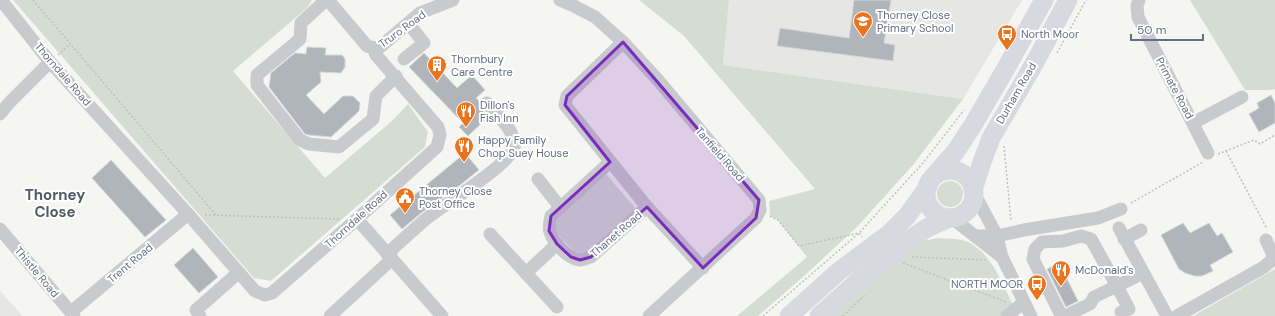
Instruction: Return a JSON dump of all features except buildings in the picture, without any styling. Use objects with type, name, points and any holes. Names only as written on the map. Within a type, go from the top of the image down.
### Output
[{"type":"highway","name":"Durham Road","points":[[789,316],[838,272],[872,248],[890,233],[907,216],[931,182],[956,152],[1005,70],[1044,0]]},
{"type":"highway","name":"Durham Road","points":[[819,316],[857,282],[909,240],[927,228],[962,214],[968,210],[972,204],[973,192],[991,138],[1034,64],[1068,0]]},
{"type":"highway","points":[[950,218],[935,213],[930,207],[926,194],[931,182],[940,173],[954,171],[961,174],[971,183],[973,192]]},
{"type":"street","name":"Thorndale Road","points":[[1,0],[50,62],[188,214],[238,273],[255,291],[265,295],[272,293],[437,147],[440,135],[438,127],[396,76],[376,55],[373,48],[367,46],[327,0]]},
{"type":"street","points":[[327,0],[302,23],[300,39],[257,75],[257,85],[300,140],[310,144],[339,147],[373,119],[376,96],[396,76]]},
{"type":"street","name":"Truro Road","points":[[373,48],[380,47],[420,13],[453,0]]},
{"type":"street","name":"Tanfield Road","points":[[560,0],[595,17],[623,42],[657,79],[760,200],[760,210]]},
{"type":"street","name":"Primate Road","points":[[1138,0],[1138,17],[1210,156]]},
{"type":"street","points":[[404,58],[424,43],[408,23]]},
{"type":"street","name":"Thanet Road","points":[[623,42],[567,96],[565,105],[647,207],[703,268]]},
{"type":"street","points":[[0,114],[50,62]]},
{"type":"street","points":[[1193,123],[1232,106],[1242,97]]},
{"type":"street","points":[[330,316],[426,219],[488,174],[509,156],[514,148],[515,140],[512,132],[487,102]]},
{"type":"street","name":"Thanet Road","points":[[610,162],[551,216],[549,222],[550,231],[557,244],[571,257],[580,260],[591,258],[647,207]]},
{"type":"street","points":[[538,179],[560,207]]},
{"type":"street","points":[[973,192],[997,236],[1003,258],[1026,311],[1007,310]]},
{"type":"street","points":[[976,236],[997,236],[1012,232],[1098,218],[1121,209]]},
{"type":"street","points":[[649,316],[756,218],[760,210]]},
{"type":"street","name":"Trent Road","points":[[73,314],[188,214]]},
{"type":"street","points":[[950,218],[976,236],[1003,258]]},
{"type":"street","points":[[357,219],[440,315]]},
{"type":"street","name":"Thistle Road","points":[[0,229],[73,314]]},
{"type":"street","points":[[1142,230],[1122,233],[1167,316]]},
{"type":"street","points":[[490,234],[557,307]]},
{"type":"street","points":[[1121,312],[1129,309],[1117,286],[1092,239],[1082,236],[1063,241],[1042,242],[1035,249],[1033,259],[1060,313],[1065,316],[1073,312],[1076,304],[1086,298],[1093,299],[1117,286],[1143,273]]},
{"type":"street","points":[[1177,316],[1264,267],[1272,260],[1273,255],[1266,240]]},
{"type":"street","points":[[526,273],[557,244]]},
{"type":"street","points":[[198,313],[238,273]]},
{"type":"path","points":[[33,0],[216,215]]},
{"type":"path","points":[[50,62],[70,44]]},
{"type":"path","points":[[763,316],[859,233],[923,163],[964,110]]},
{"type":"path","points":[[1121,209],[1210,156],[1254,140],[1260,144],[1275,136]]},
{"type":"path","points":[[1004,145],[1012,232]]},
{"type":"path","points":[[1226,151],[1267,229],[1261,233],[1266,240]]},
{"type":"path","points":[[760,210],[778,220],[799,246],[859,233]]},
{"type":"path","points":[[188,214],[357,219]]},
{"type":"path","points":[[859,233],[872,248]]},
{"type":"path","points":[[906,257],[1003,258]]},
{"type":"path","points":[[901,262],[1007,310]]},
{"type":"highlighted area","points":[[623,42],[759,200],[756,218],[703,268],[647,207],[591,257],[580,260],[571,257],[557,244],[549,231],[551,216],[610,162],[565,105],[567,96]]},
{"type":"shaded area","points":[[13,0],[312,0],[307,8],[233,71],[325,178],[393,120],[408,104],[428,132],[425,147],[271,281],[254,278]]},
{"type":"shaded area","points":[[639,0],[729,0],[723,65],[963,99],[913,165],[857,227],[758,316],[737,316],[807,257],[778,220],[770,216],[769,201],[815,189],[684,36]]},
{"type":"shaded area","name":"Thorney Close Primary School","points":[[729,0],[1022,0],[963,99],[723,65]]},
{"type":"shaded area","points":[[1190,0],[1275,0],[1275,89],[1245,90]]},
{"type":"shaded area","points":[[606,174],[636,209],[584,254],[574,252],[555,231],[557,218]]},
{"type":"shaded area","points":[[950,181],[959,185],[963,194],[959,203],[950,207],[941,203],[937,194],[941,185]]},
{"type":"shaded area","points":[[937,238],[962,240],[972,244],[980,250],[988,258],[1000,277],[1014,307],[1003,316],[828,316],[919,242]]},
{"type":"shaded area","points":[[1275,269],[1275,316],[1193,316]]},
{"type":"shaded area","points":[[0,291],[21,314],[22,316],[0,316]]},
{"type":"place","name":"Thorney Close Primary School","points":[[863,38]]},
{"type":"place","name":"North Moor","points":[[1007,51]]},
{"type":"place","name":"Thornbury Care Centre","points":[[437,82]]},
{"type":"place","name":"Dillon's Fish Inn","points":[[466,128]]},
{"type":"place","name":"Happy Family Chop Suey House","points":[[464,163]]},
{"type":"place","name":"Thorney Close Post Office","points":[[405,214]]},
{"type":"place","name":"McDonald's","points":[[1061,287]]},
{"type":"place","name":"NORTH MOOR","points":[[1037,301]]},
{"type":"district","name":"Thorney Close","points":[[55,204]]}]
